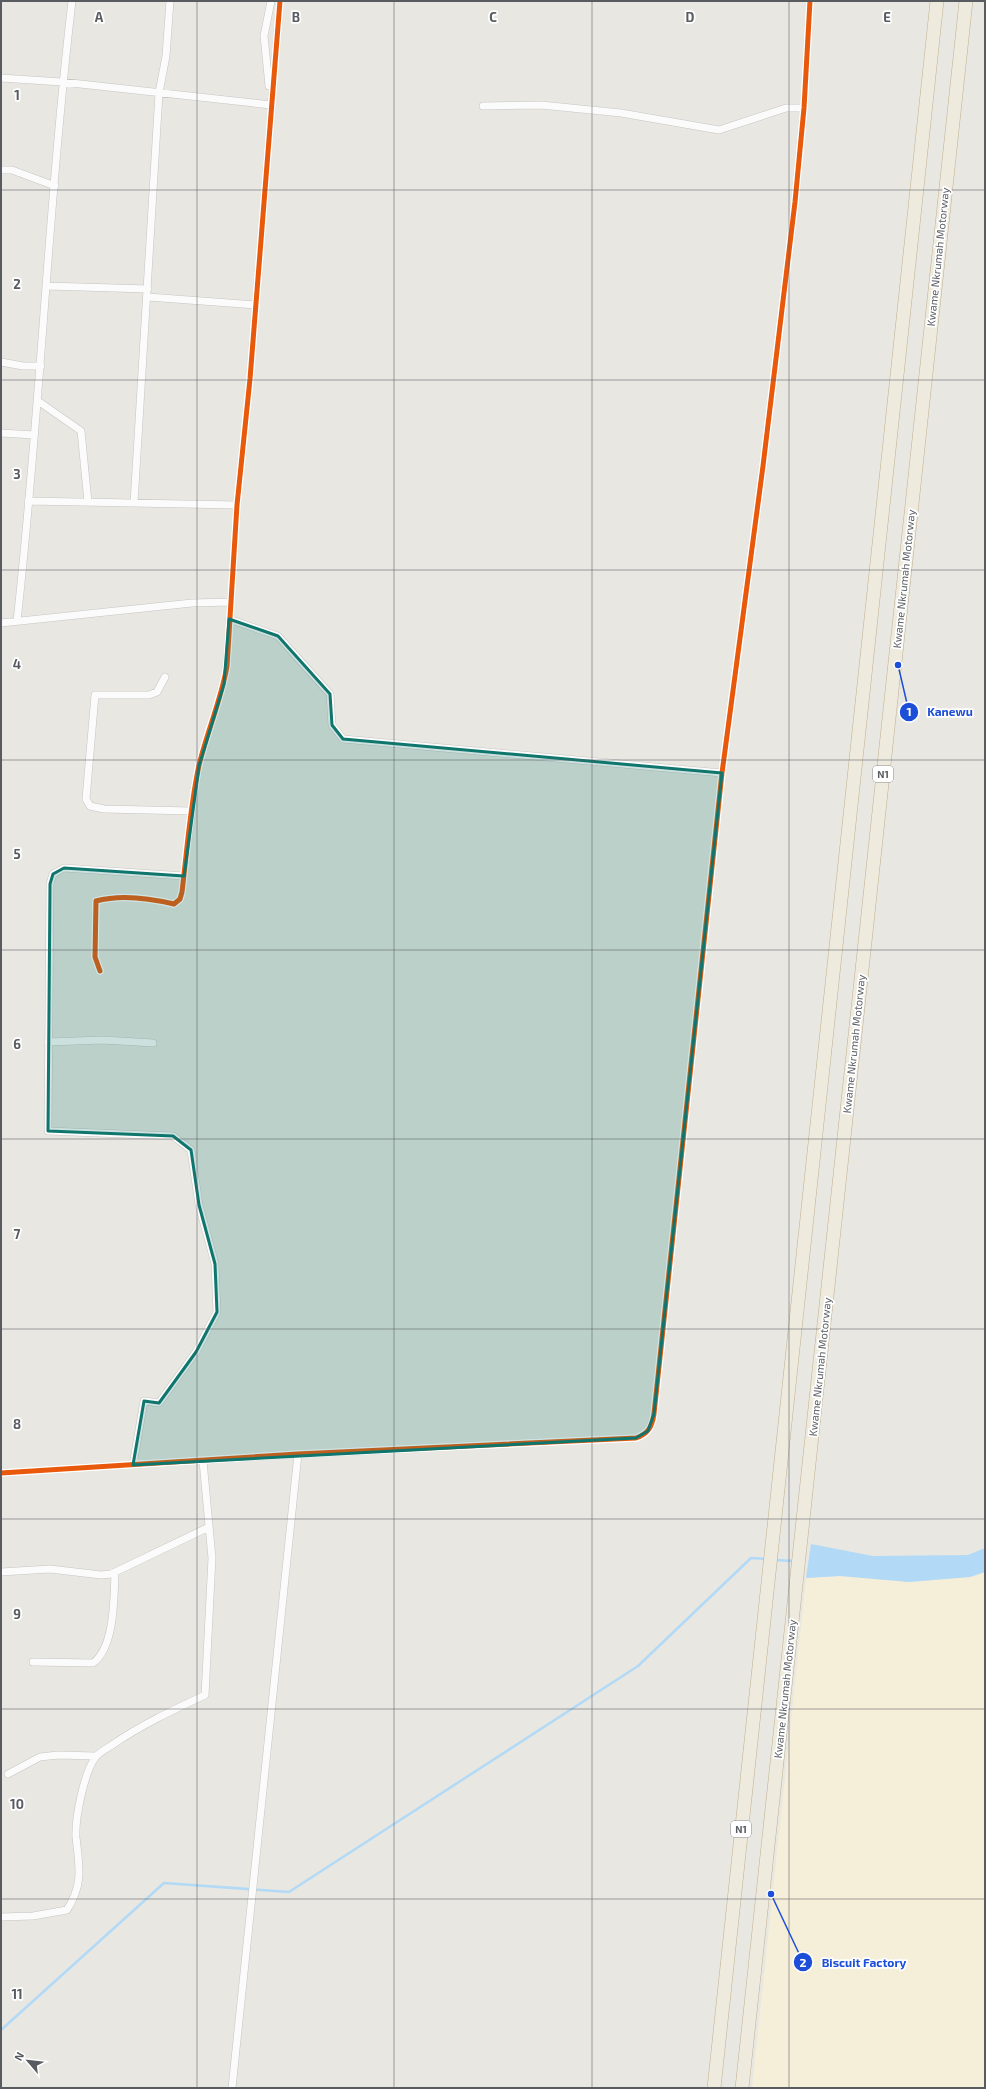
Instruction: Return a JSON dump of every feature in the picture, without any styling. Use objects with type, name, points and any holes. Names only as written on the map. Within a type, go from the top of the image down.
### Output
[{"type":"highway","name":"N1","points":[[714,2088],[937,1]]},
{"type":"highway","name":"Kwame Nkrumah Motorway","points":[[742,2088],[966,1]]},
{"type":"street","points":[[17,621],[41,366],[62,82],[72,1]]},
{"type":"street","points":[[134,503],[148,297],[159,93],[166,56],[170,1]]},
{"type":"street","points":[[271,1],[264,36],[271,105]]},
{"type":"street","points":[[100,971],[95,957],[96,901],[112,897],[160,901],[174,904],[180,899],[191,811],[199,766],[224,684],[237,505],[256,305],[280,1]]},
{"type":"street","points":[[1,1473],[298,1454],[636,1438],[642,1436],[648,1431],[654,1414],[722,773],[763,466],[804,108],[810,1]]},
{"type":"street","points":[[1,78],[62,82],[271,105]]},
{"type":"street","points":[[484,106],[541,105],[621,113],[719,130],[786,108],[804,108]]},
{"type":"street","points":[[1,170],[12,170],[55,186]]},
{"type":"street","points":[[47,286],[148,289]]},
{"type":"street","points":[[148,297],[256,305]]},
{"type":"street","points":[[1,362],[23,366],[41,366]]},
{"type":"street","points":[[38,401],[81,432],[88,502]]},
{"type":"street","points":[[1,433],[34,435]]},
{"type":"street","points":[[28,501],[237,505]]},
{"type":"street","points":[[1,622],[192,603],[230,602]]},
{"type":"street","points":[[229,619],[278,636],[330,694],[332,725],[344,739],[722,773]]},
{"type":"street","points":[[165,677],[157,692],[149,695],[95,695],[86,799],[90,806],[104,809],[191,811]]},
{"type":"street","points":[[133,1465],[144,1401],[159,1403],[196,1352],[217,1312],[216,1264],[199,1205],[191,1150],[172,1136],[48,1131],[50,884],[53,874],[64,868],[184,876]]},
{"type":"street","points":[[48,1042],[103,1040],[153,1043]]},
{"type":"street","points":[[232,2088],[298,1454]]},
{"type":"street","points":[[1,1917],[33,1916],[67,1910],[76,1896],[80,1880],[76,1833],[84,1786],[88,1771],[96,1756],[152,1720],[205,1695],[212,1558],[203,1461]]},
{"type":"street","points":[[1,1572],[50,1569],[101,1575],[115,1572],[209,1527]]},
{"type":"street","points":[[33,1662],[90,1663],[96,1661],[103,1651],[110,1628],[115,1572]]},
{"type":"street","points":[[8,1774],[40,1757],[58,1755],[96,1756]]},
{"type":"highlighted area","points":[[229,619],[278,636],[330,694],[332,725],[343,739],[722,773],[654,1414],[648,1431],[636,1438],[133,1465],[144,1401],[159,1403],[196,1352],[217,1312],[215,1264],[199,1205],[191,1150],[173,1136],[48,1131],[50,884],[53,874],[64,868],[184,876],[199,766],[224,684]]},
{"type":"shaded area","points":[[985,1572],[985,2088],[752,2088],[806,1578],[840,1576],[909,1582],[970,1577]]},
{"type":"water","points":[[811,1544],[873,1556],[968,1555],[985,1548],[985,1572],[970,1577],[909,1582],[840,1576],[806,1578]]},
{"type":"waterway","points":[[1,2030],[164,1883],[289,1892],[638,1666],[751,1558],[766,1559]]},
{"type":"waterway","points":[[775,1560],[794,1561]]},
{"type":"cycle path","points":[[100,971],[95,957],[96,901],[125,897],[155,900],[174,904],[180,899],[199,765],[227,666],[237,505],[250,379],[280,1]]},
{"type":"cycle path","points":[[1,1473],[298,1454],[636,1438],[644,1434],[651,1426],[654,1414],[722,773],[763,466],[795,202],[804,108],[810,1]]},
{"type":"place","name":"Kanewu","points":[[898,665]]},
{"type":"place","name":"Biscuit Factory","points":[[771,1894]]}]
